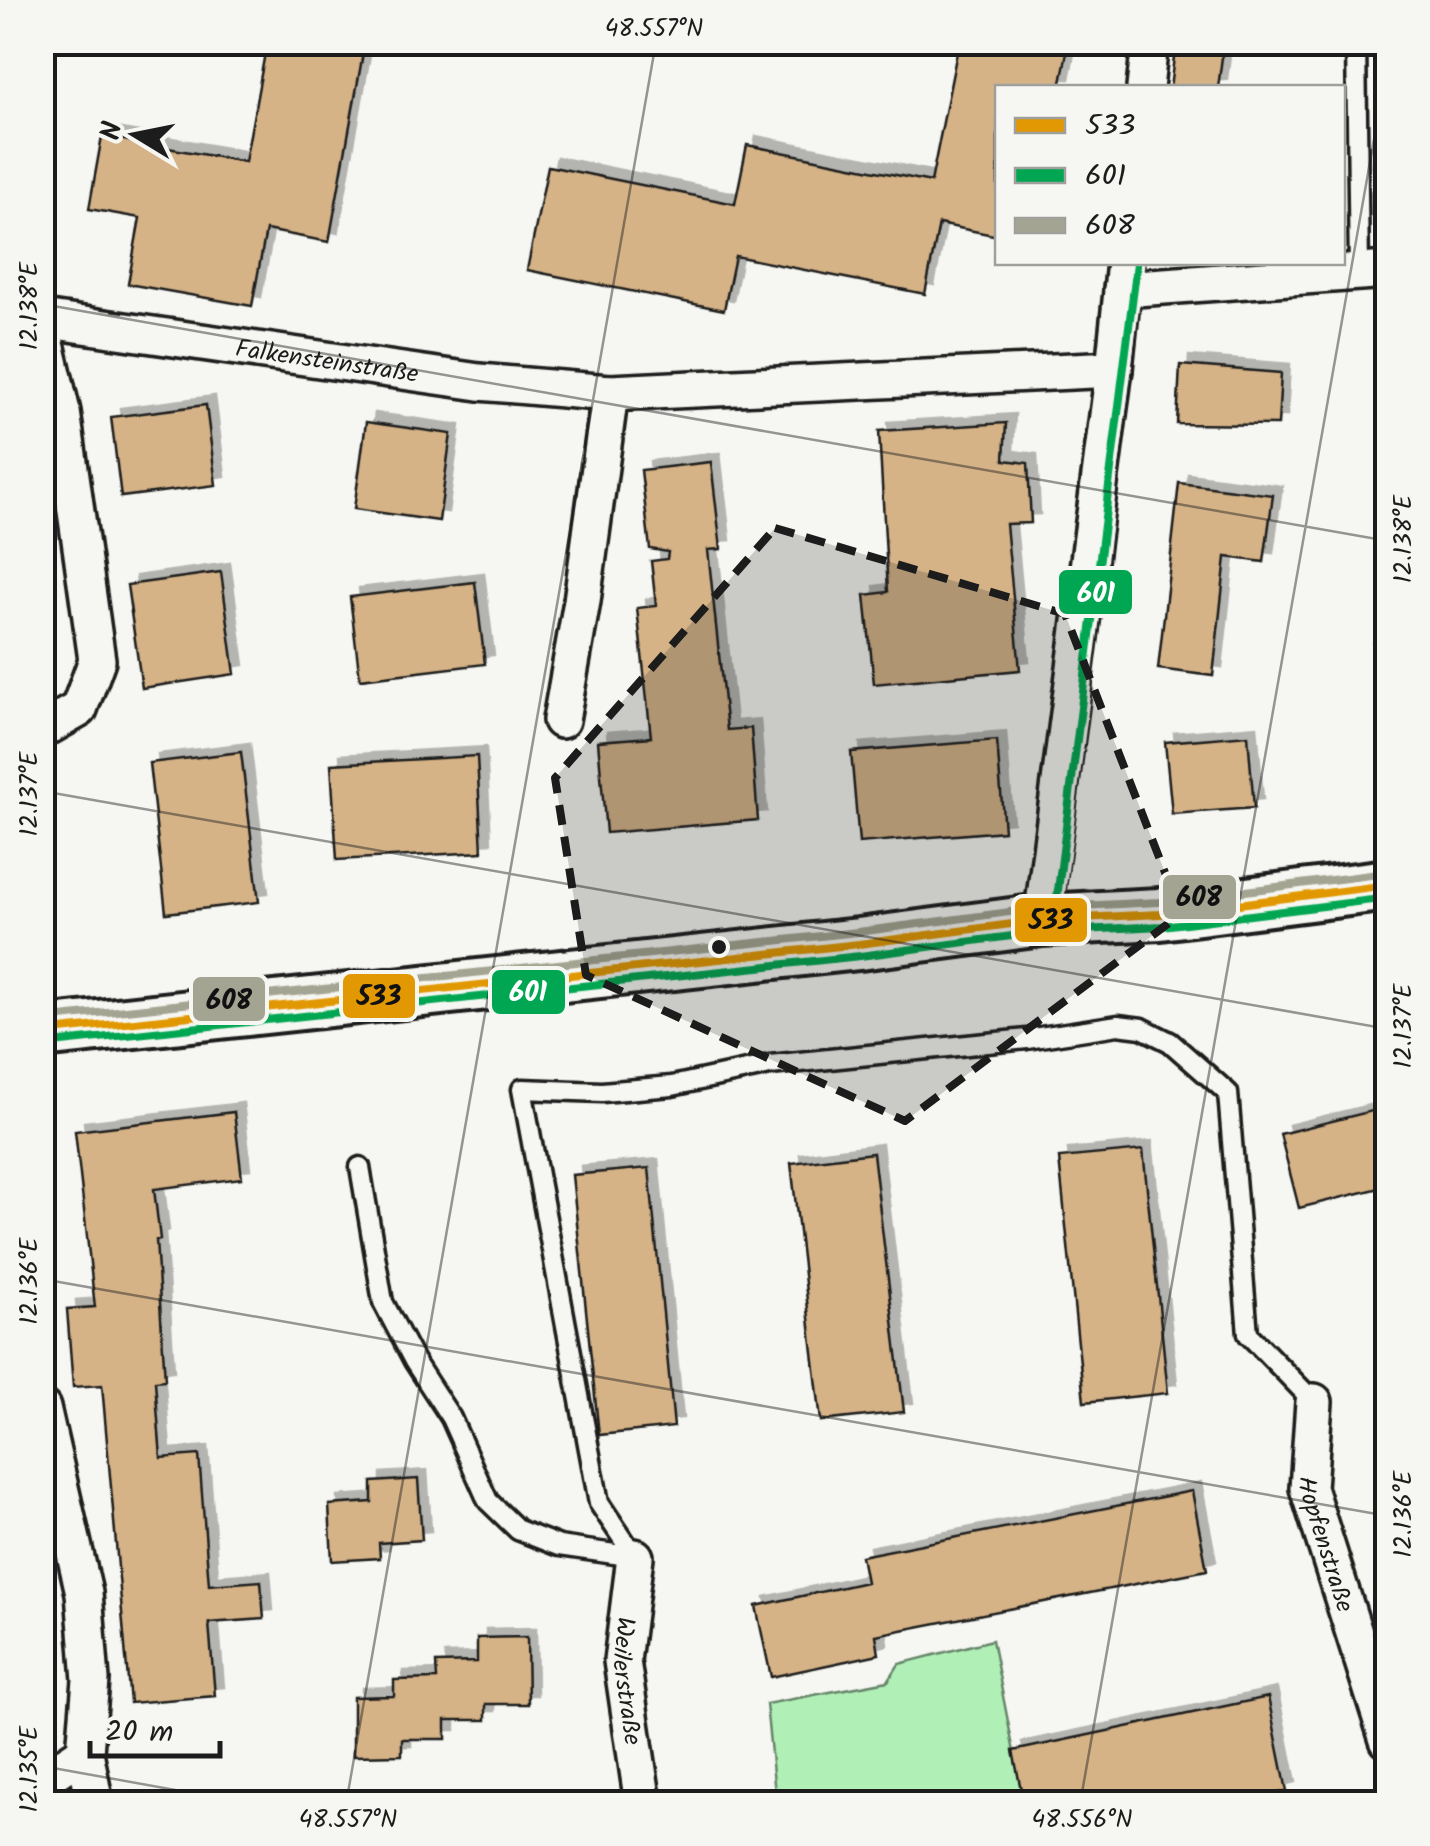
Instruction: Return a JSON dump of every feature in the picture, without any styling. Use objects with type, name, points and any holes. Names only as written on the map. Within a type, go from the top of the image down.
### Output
[{"type":"main road","points":[[42,1032],[788,952],[1042,920],[1160,914],[1388,885]]},
{"type":"street","points":[[1145,85],[1150,42]]},
{"type":"street","points":[[1042,920],[1123,276],[1373,271]]},
{"type":"street","points":[[42,323],[62,412],[96,660],[79,709],[42,730]]},
{"type":"street","name":"Falkensteinstraße","points":[[42,323],[479,382],[610,393],[1114,369]]},
{"type":"street","points":[[561,720],[582,601],[610,393]]},
{"type":"street","name":"Hopfenstraße","points":[[1314,1402],[1308,1488],[1387,1737]]},
{"type":"street","points":[[42,1408],[84,1593],[91,1680],[85,1752],[95,1804]]},
{"type":"street","name":"Weilerstraße","points":[[635,1558],[622,1661],[643,1804]]},
{"type":"street","points":[[42,1780],[85,1752]]},
{"type":"lane","points":[[1356,42],[1373,271]]},
{"type":"lane","points":[[635,1558],[598,1503],[522,1089],[602,1092],[672,1086],[770,1065],[1118,1025],[1142,1028],[1170,1042],[1228,1092],[1248,1334],[1314,1402]]},
{"type":"lane","points":[[360,1167],[384,1302],[414,1361],[450,1418],[488,1501],[518,1530],[559,1546],[635,1558]]},
{"type":"highlighted area","points":[[775,528],[1065,614],[1181,914],[905,1121],[586,975],[555,778]]},
{"type":"green space","points":[[992,1640],[1024,1803],[776,1803],[766,1704],[888,1681],[899,1664]]},
{"type":"building","points":[[267,42],[365,42],[329,242],[266,230],[252,306],[128,284],[140,218],[89,209],[102,136],[245,162]]},
{"type":"building","points":[[959,42],[1069,42],[1061,85],[995,85],[995,235],[939,224],[925,294],[735,256],[724,310],[527,270],[548,166],[735,204],[747,145],[931,182]]},
{"type":"building","points":[[1176,42],[1224,42],[1218,85],[1170,85]]},
{"type":"building","points":[[1180,365],[1281,373],[1278,425],[1177,424]]},
{"type":"building","points":[[206,405],[216,485],[121,497],[111,417]]},
{"type":"building","points":[[366,422],[451,434],[439,521],[354,509]]},
{"type":"building","points":[[1006,423],[1004,460],[1028,463],[1031,523],[1006,524],[1020,670],[874,684],[865,595],[888,592],[879,431]]},
{"type":"building","points":[[711,462],[721,549],[708,550],[727,730],[751,728],[758,820],[606,833],[598,741],[651,737],[637,608],[656,606],[651,561],[667,559],[668,552],[650,549],[641,470]]},
{"type":"building","points":[[1179,483],[1273,495],[1264,562],[1226,557],[1213,676],[1158,669]]},
{"type":"building","points":[[221,572],[235,674],[142,688],[127,585]]},
{"type":"building","points":[[475,582],[485,664],[360,679],[350,597]]},
{"type":"building","points":[[1248,735],[1254,808],[1172,814],[1165,742]]},
{"type":"building","points":[[997,740],[1004,831],[859,843],[851,752]]},
{"type":"building","points":[[241,752],[259,902],[166,913],[149,763]]},
{"type":"building","points":[[477,756],[482,852],[337,860],[331,764]]},
{"type":"building","points":[[1388,1107],[1388,1186],[1299,1208],[1280,1134]]},
{"type":"building","points":[[234,1112],[242,1178],[154,1189],[160,1239],[156,1240],[165,1380],[155,1381],[161,1458],[199,1455],[209,1585],[261,1581],[264,1619],[209,1623],[215,1696],[130,1703],[102,1385],[73,1387],[67,1309],[95,1307],[75,1131]]},
{"type":"building","points":[[1143,1150],[1168,1393],[1084,1402],[1059,1158]]},
{"type":"building","points":[[873,1153],[904,1412],[821,1421],[791,1163]]},
{"type":"building","points":[[649,1168],[674,1427],[599,1435],[572,1175]]},
{"type":"building","points":[[418,1479],[422,1540],[379,1543],[380,1558],[332,1561],[329,1505],[372,1502],[372,1482]]},
{"type":"building","points":[[1192,1491],[1207,1570],[876,1635],[879,1654],[771,1677],[756,1606],[866,1582],[861,1556]]},
{"type":"building","points":[[527,1637],[528,1704],[486,1704],[486,1720],[446,1720],[446,1739],[402,1739],[402,1755],[353,1756],[353,1697],[394,1696],[394,1680],[437,1679],[436,1663],[477,1662],[477,1638]]},
{"type":"building","points":[[1268,1697],[1287,1791],[1229,1804],[1024,1804],[1013,1751]]},
{"type":"transit line","name":"601","points":[[1054,922],[1137,265]]},
{"type":"transit line","name":"608","points":[[42,1019],[858,932],[1040,908],[1159,902],[1386,873]]},
{"type":"transit line","name":"533","points":[[42,1032],[859,944],[1042,920],[1160,914],[1388,885]]},
{"type":"transit line","name":"601","points":[[43,1044],[860,956],[1043,932],[1162,926],[1388,898]]}]
